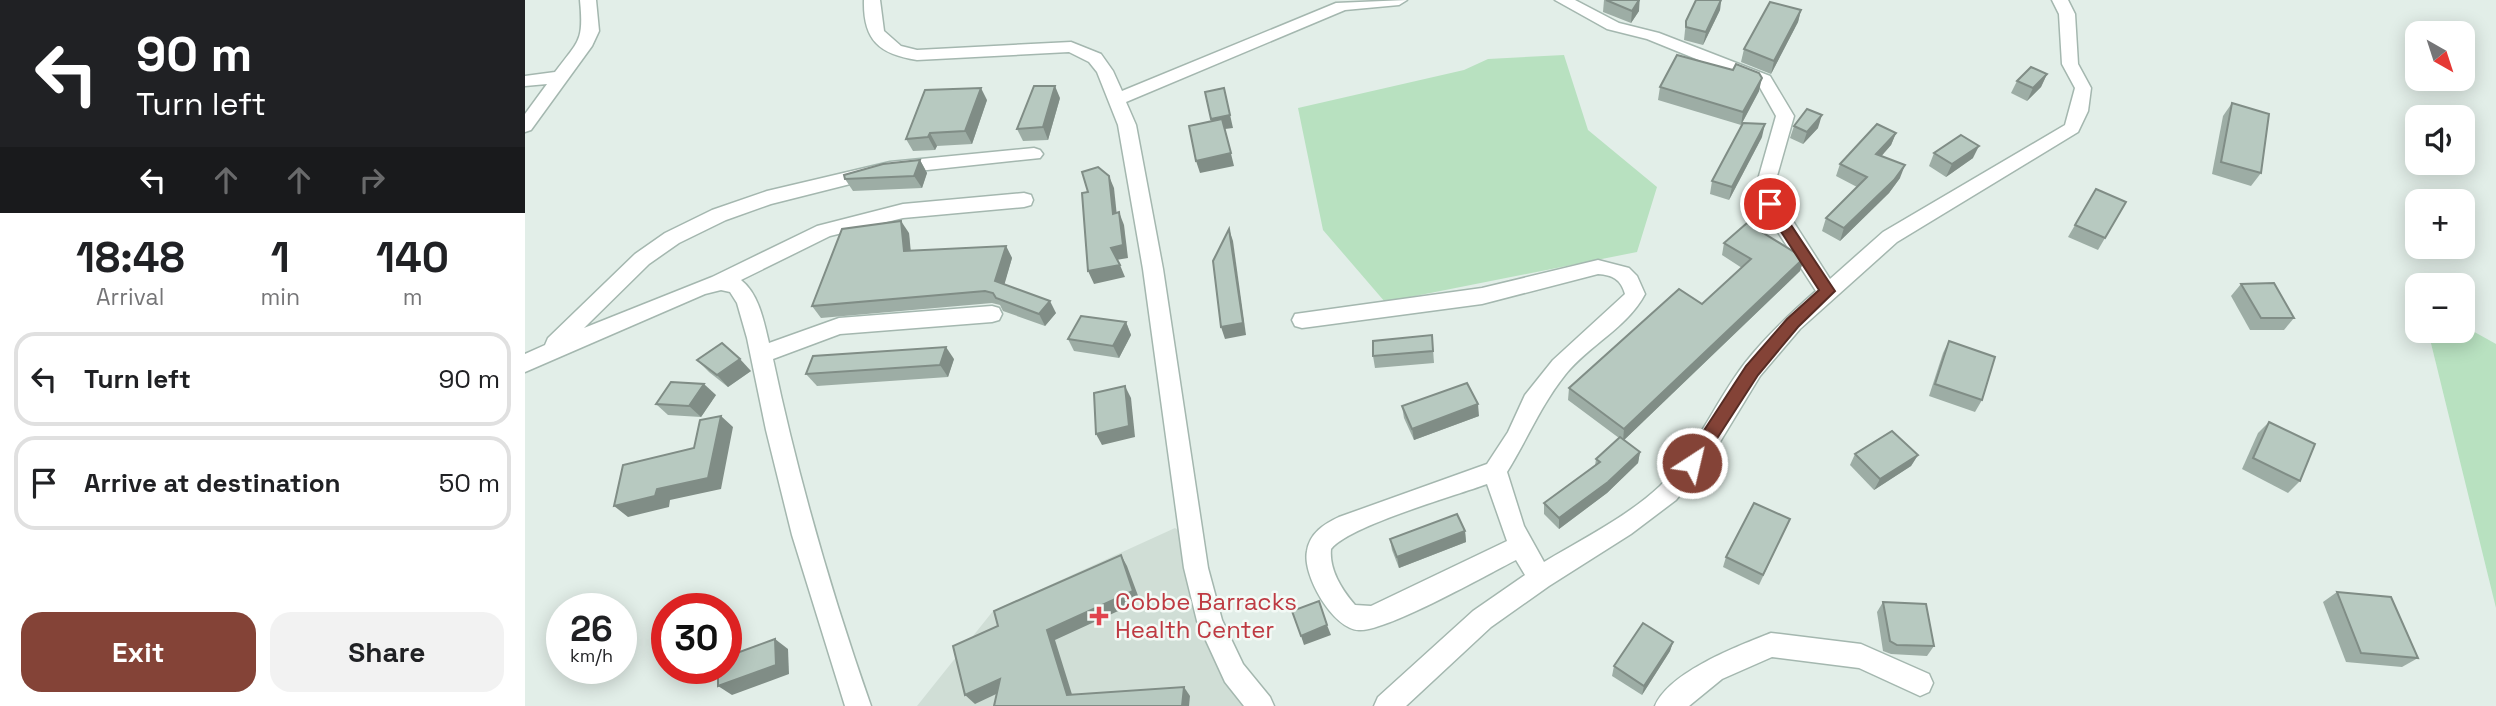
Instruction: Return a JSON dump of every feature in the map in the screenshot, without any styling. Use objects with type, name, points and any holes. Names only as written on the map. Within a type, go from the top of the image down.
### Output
[{"type":"street","points":[[525,126],[590,31],[588,0]]},
{"type":"street","points":[[872,0],[870,19],[877,34],[901,53],[917,55],[1071,47],[1095,58],[1118,99],[1127,125],[1153,269],[1196,569],[1210,621],[1234,673],[1261,706]]},
{"type":"street","points":[[1118,99],[1342,6],[1399,0]]},
{"type":"street","points":[[1563,0],[1613,26],[1653,36],[1764,80],[1785,116],[1764,190],[1770,204],[1827,291]]},
{"type":"street","points":[[1387,706],[1482,619],[1540,578],[1623,527],[1668,493],[1704,448],[1752,370],[1793,323],[1890,237],[2072,128],[2084,88],[2070,64],[2067,14],[2060,0]]},
{"type":"street","points":[[525,81],[561,77]]},
{"type":"street","points":[[546,352],[642,259],[673,238],[719,215],[767,198],[890,168],[1034,155]]},
{"type":"street","points":[[525,364],[546,352],[719,282],[824,231],[903,211],[1024,200]]},
{"type":"street","points":[[1302,320],[1482,296],[1598,267],[1622,271],[1633,284],[1635,294],[1630,303],[1560,366],[1533,401],[1517,437],[1495,471],[1347,524],[1328,534],[1319,548],[1317,561],[1342,612],[1354,619],[1373,618],[1520,546]]},
{"type":"street","points":[[719,282],[734,284],[741,291],[750,311],[822,604],[858,706]]},
{"type":"street","points":[[760,355],[839,326],[992,314]]},
{"type":"street","points":[[1495,471],[1509,523],[1540,578]]},
{"type":"street","points":[[1668,706],[1713,670],[1771,645],[1860,656],[1920,683]]},
{"type":"shaded area","name":"Cobbe Barracks Health Center","points":[[1175,528],[1191,538],[1196,569],[1261,706],[917,706],[993,611]]},
{"type":"green space","points":[[1564,55],[1588,130],[1657,187],[1637,252],[1385,302],[1323,230],[1298,108],[1464,70],[1488,59]]},
{"type":"green space","points":[[2475,332],[2496,344],[2496,608],[2431,343],[2475,343]]},
{"type":"building","points":[[1606,0],[1639,0],[1632,11]]},
{"type":"building","points":[[1696,0],[1721,0],[1706,32],[1686,27]]},
{"type":"building","points":[[1770,2],[1801,10],[1774,61],[1744,49]]},
{"type":"building","points":[[1677,55],[1733,70],[1736,64],[1759,73],[1762,78],[1743,112],[1660,87]]},
{"type":"building","points":[[2031,67],[2047,74],[2033,88],[2017,81]]},
{"type":"building","points":[[1034,86],[1055,86],[1043,127],[1017,129]]},
{"type":"building","points":[[981,88],[965,131],[930,133],[928,137],[906,139],[925,90]]},
{"type":"building","points":[[1224,88],[1230,115],[1211,119],[1205,92]]},
{"type":"building","points":[[2232,103],[2269,114],[2261,173],[2221,162]]},
{"type":"building","points":[[1807,109],[1822,115],[1807,132],[1794,126]]},
{"type":"building","points":[[1222,119],[1231,153],[1196,161],[1189,126]]},
{"type":"building","points":[[1743,123],[1765,124],[1732,187],[1712,181]]},
{"type":"building","points":[[1877,124],[1896,133],[1876,154],[1905,165],[1894,180],[1844,228],[1826,218],[1867,177],[1840,164]]},
{"type":"building","points":[[1961,135],[1979,146],[1952,164],[1934,153]]},
{"type":"building","points":[[920,160],[914,176],[845,179],[844,175],[883,164]]},
{"type":"building","points":[[1098,167],[1109,176],[1113,214],[1119,212],[1123,245],[1111,248],[1120,265],[1088,271],[1082,193],[1088,192],[1082,172]]},
{"type":"building","points":[[2096,189],[2126,202],[2105,238],[2075,225]]},
{"type":"building","points":[[901,221],[904,251],[1006,246],[995,281],[1050,301],[1039,314],[996,298],[993,293],[985,291],[812,306],[842,229]]},
{"type":"building","points":[[1747,223],[1804,258],[1624,429],[1569,388],[1679,289],[1702,304],[1751,259],[1724,243]]},
{"type":"building","points":[[1229,229],[1243,323],[1221,327],[1213,261]]},
{"type":"building","points":[[2274,283],[2294,318],[2261,318],[2241,284]]},
{"type":"building","points":[[1081,316],[1126,322],[1113,346],[1068,339]]},
{"type":"building","points":[[1432,335],[1433,351],[1373,356],[1373,341]]},
{"type":"building","points":[[1949,341],[1995,357],[1982,400],[1935,384]]},
{"type":"building","points":[[722,343],[740,359],[717,375],[697,360]]},
{"type":"building","points":[[946,347],[940,365],[806,374],[813,356]]},
{"type":"building","points":[[671,382],[704,384],[689,406],[656,404]]},
{"type":"building","points":[[1467,383],[1478,404],[1412,429],[1402,406]]},
{"type":"building","points":[[1125,386],[1129,426],[1096,434],[1094,393]]},
{"type":"building","points":[[721,416],[708,478],[657,489],[655,496],[614,506],[623,465],[694,448],[700,420]]},
{"type":"building","points":[[2269,422],[2315,444],[2300,481],[2253,458]]},
{"type":"building","points":[[1892,431],[1918,455],[1880,479],[1855,454]]},
{"type":"building","points":[[1620,437],[1640,452],[1608,482],[1559,518],[1544,503],[1600,462],[1596,459]]},
{"type":"building","points":[[1754,503],[1790,519],[1763,575],[1726,557]]},
{"type":"building","points":[[1457,514],[1465,531],[1397,557],[1390,539]]},
{"type":"building","points":[[1121,555],[1133,591],[1047,630],[1067,695],[1184,687],[1182,706],[994,706],[1000,679],[965,695],[953,646],[998,626],[994,611]]},
{"type":"building","points":[[2337,592],[2391,597],[2418,658],[2361,653]]},
{"type":"building","points":[[1319,601],[1327,625],[1301,636],[1292,611]]},
{"type":"building","points":[[1883,602],[1926,604],[1934,646],[1897,645],[1890,641]]},
{"type":"building","points":[[1643,623],[1673,642],[1644,686],[1614,666]]},
{"type":"building","points":[[775,639],[776,665],[742,677],[742,651]]},
{"type":"place","name":"Cobbe Barracks Health Center","points":[[1099,616]]},
{"type":"route","points":[[1692,463],[1752,370],[1793,323],[1827,291],[1770,204]]}]
